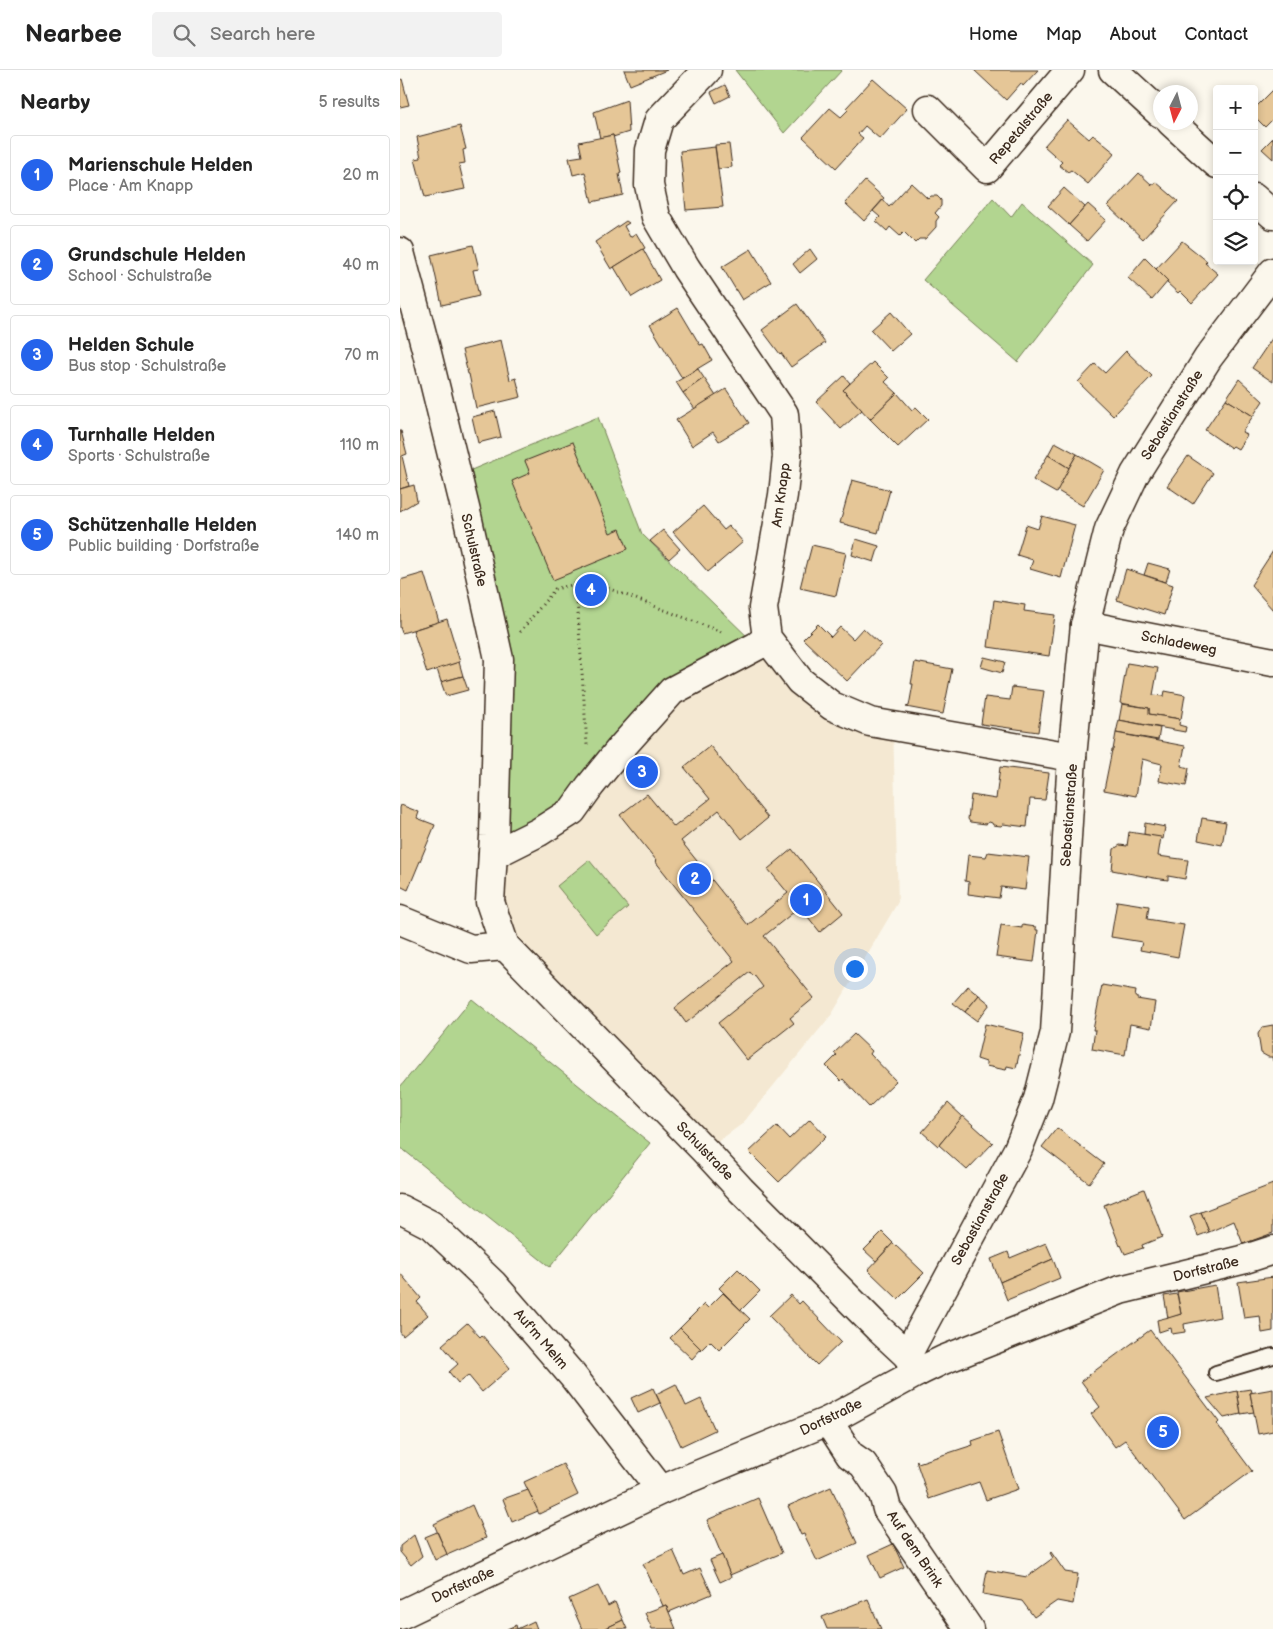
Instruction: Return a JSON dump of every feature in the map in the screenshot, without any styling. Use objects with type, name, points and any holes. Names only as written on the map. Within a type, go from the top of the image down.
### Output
[{"type":"street","name":"Am Knapp","points":[[707,70],[659,120],[650,150],[649,185],[656,217],[686,268],[784,414],[787,456],[783,495],[763,608],[762,642],[800,681],[832,706],[870,722],[1072,757]]},
{"type":"street","name":"Repetalstraße","points":[[928,109],[987,168],[1070,70]]},
{"type":"street","points":[[1113,70],[1153,107]]},
{"type":"street","points":[[1180,130],[1213,160]]},
{"type":"street","points":[[1258,201],[1273,214]]},
{"type":"street","name":"Schulstraße","points":[[400,252],[468,520],[499,659],[490,902],[505,946],[741,1190],[912,1363]]},
{"type":"street","name":"Sebastianstraße","points":[[912,1363],[1018,1149],[1038,1099],[1054,1032],[1072,757],[1085,625],[1109,529],[1134,474],[1208,358],[1273,272]]},
{"type":"street","name":"Schladeweg","points":[[1085,625],[1273,662]]},
{"type":"street","points":[[493,855],[540,832],[572,811],[620,748],[672,691],[762,642]]},
{"type":"street","points":[[400,920],[471,949],[505,946]]},
{"type":"street","name":"Auf'm Melm","points":[[400,1209],[431,1225],[493,1284],[572,1375],[661,1490]]},
{"type":"street","name":"Dorfstraße","points":[[400,1614],[661,1490],[828,1421],[912,1363],[943,1360],[1120,1290],[1242,1260],[1273,1250]]},
{"type":"street","name":"Auf dem Brink","points":[[828,1421],[850,1455],[863,1464],[883,1494],[887,1509],[969,1629]]},
{"type":"lane","points":[[1216,1373],[1273,1356]]},
{"type":"path","points":[[499,659],[555,589],[576,584],[597,584],[762,642]]},
{"type":"path","points":[[576,584],[590,786]]},
{"type":"shaded area","points":[[767,638],[800,681],[893,727],[898,902],[832,1014],[742,1124],[705,1151],[505,946],[493,855],[672,691]]},
{"type":"green space","points":[[735,70],[842,70],[784,133]]},
{"type":"green space","points":[[993,198],[1011,217],[1022,202],[1093,265],[1018,362],[923,280]]},
{"type":"green space","points":[[598,417],[642,534],[757,646],[672,691],[572,811],[493,855],[499,659],[457,476]]},
{"type":"green space","points":[[589,860],[628,907],[596,934],[557,886]]},
{"type":"green space","points":[[472,999],[650,1143],[550,1267],[400,1147],[400,1087]]},
{"type":"building","points":[[624,70],[667,70],[630,85]]},
{"type":"building","points":[[974,70],[1038,70],[1023,86],[1021,83],[1006,100]]},
{"type":"building","points":[[402,79],[409,105],[400,107],[400,80]]},
{"type":"building","points":[[873,79],[907,109],[880,139],[865,126],[858,134],[863,138],[836,168],[803,137],[830,108],[841,117],[848,110],[846,108]]},
{"type":"building","points":[[725,85],[730,96],[716,103],[711,92]]},
{"type":"building","points":[[1273,90],[1273,119],[1265,127],[1258,120],[1258,105]]},
{"type":"building","points":[[627,100],[629,132],[613,137],[613,135],[600,138],[594,112]]},
{"type":"building","points":[[1067,120],[1089,139],[1093,135],[1115,153],[1088,184],[1071,170],[1068,172],[1059,165],[1062,162],[1044,146]]},
{"type":"building","points":[[460,126],[466,149],[463,150],[465,163],[459,164],[465,189],[425,197],[415,159],[421,158],[417,137]]},
{"type":"building","points":[[613,135],[621,173],[619,174],[623,195],[592,202],[585,172],[573,175],[569,158],[582,156],[579,142]]},
{"type":"building","points":[[1273,138],[1273,159],[1262,149]]},
{"type":"building","points":[[729,144],[732,167],[718,169],[715,145]]},
{"type":"building","points":[[715,147],[723,207],[686,210],[680,151]]},
{"type":"building","points":[[1139,173],[1152,185],[1156,182],[1178,201],[1143,239],[1108,206]]},
{"type":"building","points":[[865,181],[884,198],[864,221],[845,203]]},
{"type":"building","points":[[911,183],[928,199],[931,196],[937,196],[941,200],[941,206],[935,213],[939,217],[936,221],[936,227],[925,239],[919,239],[915,243],[904,232],[900,236],[890,227],[887,231],[876,221],[880,217],[873,211],[883,200],[889,207]]},
{"type":"building","points":[[1064,188],[1085,207],[1069,225],[1048,206]]},
{"type":"building","points":[[1088,204],[1106,220],[1087,241],[1069,225]]},
{"type":"building","points":[[626,221],[629,223],[624,226],[630,237],[636,233],[645,248],[611,269],[595,242]]},
{"type":"building","points":[[1182,241],[1207,261],[1205,263],[1218,274],[1192,303],[1180,291],[1178,293],[1167,283],[1168,281],[1156,269]]},
{"type":"building","points":[[473,245],[479,269],[473,270],[479,296],[442,305],[431,255]]},
{"type":"building","points":[[643,249],[660,280],[632,297],[614,267]]},
{"type":"building","points":[[751,249],[771,282],[742,300],[722,267]]},
{"type":"building","points":[[810,249],[817,259],[800,273],[793,264]]},
{"type":"building","points":[[1145,258],[1168,281],[1152,300],[1128,278]]},
{"type":"building","points":[[797,304],[825,343],[791,367],[762,330]]},
{"type":"building","points":[[678,308],[700,345],[703,344],[712,360],[682,378],[650,325]]},
{"type":"building","points":[[891,312],[910,334],[891,351],[871,330]]},
{"type":"building","points":[[1273,337],[1273,382],[1252,368]]},
{"type":"building","points":[[501,340],[510,380],[516,378],[521,397],[476,408],[462,350]]},
{"type":"building","points":[[1126,351],[1152,376],[1113,416],[1078,382],[1095,364],[1105,373]]},
{"type":"building","points":[[873,362],[889,378],[885,382],[897,393],[870,419],[843,390]]},
{"type":"building","points":[[698,369],[704,378],[683,393],[676,382]]},
{"type":"building","points":[[844,376],[850,383],[843,390],[862,410],[841,429],[816,402]]},
{"type":"building","points":[[704,378],[716,396],[695,409],[683,393]]},
{"type":"building","points":[[1239,379],[1263,401],[1253,416],[1226,399]]},
{"type":"building","points":[[726,389],[749,423],[719,441],[713,432],[692,446],[676,420]]},
{"type":"building","points":[[897,393],[912,410],[916,407],[928,419],[898,447],[870,419]]},
{"type":"building","points":[[1226,399],[1253,416],[1242,432],[1247,435],[1238,449],[1233,446],[1231,448],[1205,430]]},
{"type":"building","points":[[495,411],[501,437],[478,443],[472,417]]},
{"type":"building","points":[[400,431],[407,454],[402,456],[409,486],[400,489]]},
{"type":"building","points":[[573,442],[610,533],[620,529],[628,549],[553,580],[512,481],[530,473],[525,461]]},
{"type":"building","points":[[1055,442],[1077,454],[1069,468],[1048,455]]},
{"type":"building","points":[[1077,454],[1104,470],[1083,506],[1056,490]]},
{"type":"building","points":[[1048,455],[1069,468],[1056,493],[1033,480]]},
{"type":"building","points":[[1188,456],[1213,473],[1193,504],[1167,486]]},
{"type":"building","points":[[852,480],[890,490],[878,533],[840,523]]},
{"type":"building","points":[[414,485],[417,501],[400,511],[400,489]]},
{"type":"building","points":[[703,506],[724,530],[729,526],[743,542],[708,572],[673,532]]},
{"type":"building","points":[[1042,516],[1075,525],[1061,578],[1030,569],[1033,560],[1017,555],[1026,525],[1038,529]]},
{"type":"building","points":[[663,530],[680,549],[669,559],[650,541]]},
{"type":"building","points":[[856,539],[879,546],[874,562],[852,555]]},
{"type":"building","points":[[812,545],[846,553],[836,596],[800,588]]},
{"type":"building","points":[[1273,551],[1273,610],[1251,585]]},
{"type":"building","points":[[1148,563],[1170,569],[1166,582],[1144,575]]},
{"type":"building","points":[[1126,569],[1173,585],[1164,615],[1117,600]]},
{"type":"building","points":[[424,573],[439,622],[402,633],[400,627],[400,580]]},
{"type":"building","points":[[994,600],[1025,605],[1024,611],[1055,615],[1049,656],[988,647]]},
{"type":"building","points":[[447,619],[460,662],[427,673],[413,630]]},
{"type":"building","points":[[818,624],[831,637],[840,627],[853,639],[863,628],[881,645],[847,681],[803,639]]},
{"type":"building","points":[[984,657],[1005,662],[1002,673],[981,667]]},
{"type":"building","points":[[459,662],[463,676],[441,682],[437,669]]},
{"type":"building","points":[[915,662],[952,669],[943,714],[906,707],[909,706]]},
{"type":"building","points":[[1127,663],[1158,668],[1153,695],[1164,696],[1165,691],[1185,695],[1181,719],[1149,714],[1149,708],[1120,703]]},
{"type":"building","points":[[463,676],[468,690],[446,696],[441,682]]},
{"type":"building","points":[[1012,687],[1044,691],[1038,732],[981,724],[985,697],[1010,700]]},
{"type":"building","points":[[1122,704],[1149,708],[1149,714],[1180,719],[1179,725],[1186,727],[1185,732],[1119,720]]},
{"type":"building","points":[[1119,720],[1160,728],[1158,740],[1116,733]]},
{"type":"building","points":[[1116,733],[1185,746],[1181,766],[1189,768],[1186,786],[1159,781],[1162,764],[1142,759],[1136,796],[1104,790]]},
{"type":"building","points":[[710,746],[768,818],[742,839],[719,810],[681,841],[748,925],[788,893],[768,869],[792,849],[843,913],[820,932],[800,907],[764,936],[814,998],[790,1018],[794,1023],[747,1060],[718,1023],[763,987],[750,972],[686,1023],[675,1008],[734,961],[620,815],[647,794],[674,827],[710,799],[684,767]]},
{"type":"building","points":[[1000,767],[1049,773],[1045,800],[1030,799],[1027,827],[1003,824],[1001,826],[993,825],[989,822],[986,824],[970,822],[968,819],[971,795],[996,799]]},
{"type":"building","points":[[401,805],[419,812],[417,818],[435,825],[408,890],[400,886]]},
{"type":"building","points":[[1202,818],[1226,822],[1222,845],[1198,840]]},
{"type":"building","points":[[1145,823],[1165,827],[1163,839],[1144,834]]},
{"type":"building","points":[[1129,832],[1161,837],[1158,856],[1188,860],[1185,879],[1168,876],[1168,880],[1112,870],[1114,849],[1120,845],[1127,846]]},
{"type":"building","points":[[988,852],[1029,857],[1025,890],[1001,887],[999,898],[968,894],[969,882],[965,881],[968,855],[986,857]]},
{"type":"building","points":[[1117,901],[1149,906],[1147,919],[1184,925],[1178,957],[1140,950],[1142,942],[1111,937]]},
{"type":"building","points":[[1001,925],[1022,928],[1022,925],[1036,927],[1036,930],[1038,930],[1034,962],[996,957]]},
{"type":"building","points":[[1102,985],[1136,991],[1135,997],[1137,999],[1155,1002],[1151,1028],[1130,1024],[1125,1055],[1092,1049],[1095,1030],[1093,1030]]},
{"type":"building","points":[[968,986],[979,995],[965,1012],[953,1003]]},
{"type":"building","points":[[979,995],[990,1004],[977,1021],[965,1012]]},
{"type":"building","points":[[985,1024],[1024,1033],[1016,1068],[1007,1066],[1006,1070],[986,1066],[986,1062],[977,1059]]},
{"type":"building","points":[[1273,1025],[1273,1061],[1272,1057],[1261,1053],[1258,1034],[1262,1027]]},
{"type":"building","points":[[854,1034],[872,1051],[870,1054],[896,1081],[869,1107],[843,1079],[841,1081],[826,1066],[837,1055],[834,1053]]},
{"type":"building","points":[[948,1103],[963,1117],[938,1146],[922,1132]]},
{"type":"building","points":[[963,1116],[993,1143],[967,1170],[939,1145]]},
{"type":"building","points":[[810,1119],[826,1136],[779,1182],[749,1152],[777,1126],[789,1139]]},
{"type":"building","points":[[1057,1128],[1104,1164],[1089,1183],[1042,1147]]},
{"type":"building","points":[[1273,1184],[1273,1233],[1243,1244],[1234,1221],[1209,1232],[1201,1212]]},
{"type":"building","points":[[1144,1189],[1162,1237],[1142,1245],[1143,1248],[1125,1254],[1104,1205]]},
{"type":"building","points":[[1201,1212],[1209,1232],[1198,1236],[1190,1216]]},
{"type":"building","points":[[882,1232],[893,1243],[876,1261],[864,1250]]},
{"type":"building","points":[[893,1243],[924,1273],[898,1299],[868,1270]]},
{"type":"building","points":[[1046,1243],[1053,1259],[1000,1282],[991,1259],[1008,1252],[1010,1258]]},
{"type":"building","points":[[1053,1259],[1060,1278],[1007,1300],[1000,1282]]},
{"type":"building","points":[[738,1269],[760,1291],[741,1310],[719,1288]]},
{"type":"building","points":[[400,1273],[421,1298],[417,1302],[428,1315],[403,1336],[400,1332]]},
{"type":"building","points":[[1273,1277],[1273,1331],[1262,1333],[1260,1316],[1244,1318],[1238,1282]]},
{"type":"building","points":[[1215,1285],[1220,1317],[1184,1324],[1185,1332],[1172,1334],[1171,1328],[1159,1332],[1157,1320],[1181,1314],[1177,1292]]},
{"type":"building","points":[[723,1293],[750,1319],[719,1350],[710,1341],[701,1350],[680,1328],[704,1304],[708,1308]]},
{"type":"building","points":[[1177,1294],[1181,1314],[1168,1318],[1164,1296]]},
{"type":"building","points":[[791,1295],[799,1304],[802,1301],[841,1342],[817,1365],[769,1316]]},
{"type":"building","points":[[467,1323],[480,1337],[482,1335],[510,1368],[482,1392],[468,1375],[458,1383],[449,1372],[458,1364],[442,1345]]},
{"type":"building","points":[[680,1328],[701,1349],[692,1359],[670,1338]]},
{"type":"building","points":[[1150,1330],[1219,1422],[1217,1424],[1252,1471],[1185,1520],[1125,1440],[1115,1447],[1091,1414],[1100,1407],[1081,1381]]},
{"type":"building","points":[[676,1384],[686,1406],[701,1399],[715,1430],[681,1446],[656,1394]]},
{"type":"building","points":[[653,1388],[660,1403],[638,1413],[631,1398]]},
{"type":"building","points":[[1251,1389],[1252,1392],[1250,1393],[1254,1412],[1241,1414],[1237,1391]]},
{"type":"building","points":[[1273,1389],[1273,1431],[1258,1434],[1250,1393]]},
{"type":"building","points":[[1237,1391],[1241,1414],[1224,1418],[1207,1398]]},
{"type":"building","points":[[998,1432],[1018,1489],[986,1500],[979,1482],[929,1499],[917,1460],[918,1463],[973,1445],[972,1441]]},
{"type":"building","points":[[563,1464],[578,1495],[539,1514],[524,1482]]},
{"type":"building","points":[[831,1487],[857,1543],[817,1561],[804,1534],[801,1535],[788,1506]]},
{"type":"building","points":[[528,1490],[538,1511],[512,1522],[503,1499]]},
{"type":"building","points":[[758,1498],[782,1553],[730,1575],[707,1520]]},
{"type":"building","points":[[472,1505],[486,1538],[447,1555],[434,1524]]},
{"type":"building","points":[[437,1532],[447,1554],[435,1560],[425,1537]]},
{"type":"building","points":[[414,1535],[422,1556],[411,1565],[400,1552],[400,1546]]},
{"type":"building","points":[[893,1544],[904,1567],[880,1578],[869,1555]]},
{"type":"building","points":[[673,1550],[684,1575],[700,1568],[712,1594],[669,1612],[666,1605],[663,1606],[643,1564]]},
{"type":"building","points":[[1051,1552],[1065,1572],[1078,1574],[1073,1604],[1057,1601],[1034,1617],[1022,1601],[983,1594],[987,1570],[1027,1577],[1053,1558]]},
{"type":"building","points":[[722,1555],[731,1577],[720,1582],[710,1560]]},
{"type":"building","points":[[598,1586],[608,1606],[615,1602],[623,1620],[604,1629],[582,1629],[569,1599]]},
{"type":"building","points":[[868,1599],[881,1629],[827,1629],[822,1617]]},
{"type":"building","points":[[666,1605],[676,1629],[652,1629],[645,1613]]},
{"type":"building","points":[[623,1620],[627,1629],[604,1629]]},
{"type":"building","points":[[534,1621],[537,1629],[517,1629]]},
{"type":"building","points":[[516,1625],[517,1629],[507,1629]]},
{"type":"place","name":"Turnhalle Helden","points":[[591,590]]},
{"type":"place","name":"Helden Schule","points":[[642,772]]},
{"type":"place","name":"Grundschule Helden","points":[[695,879]]},
{"type":"place","name":"Marienschule Helden","points":[[806,900]]},
{"type":"place","name":"Schützenhalle Helden","points":[[1163,1432]]}]
